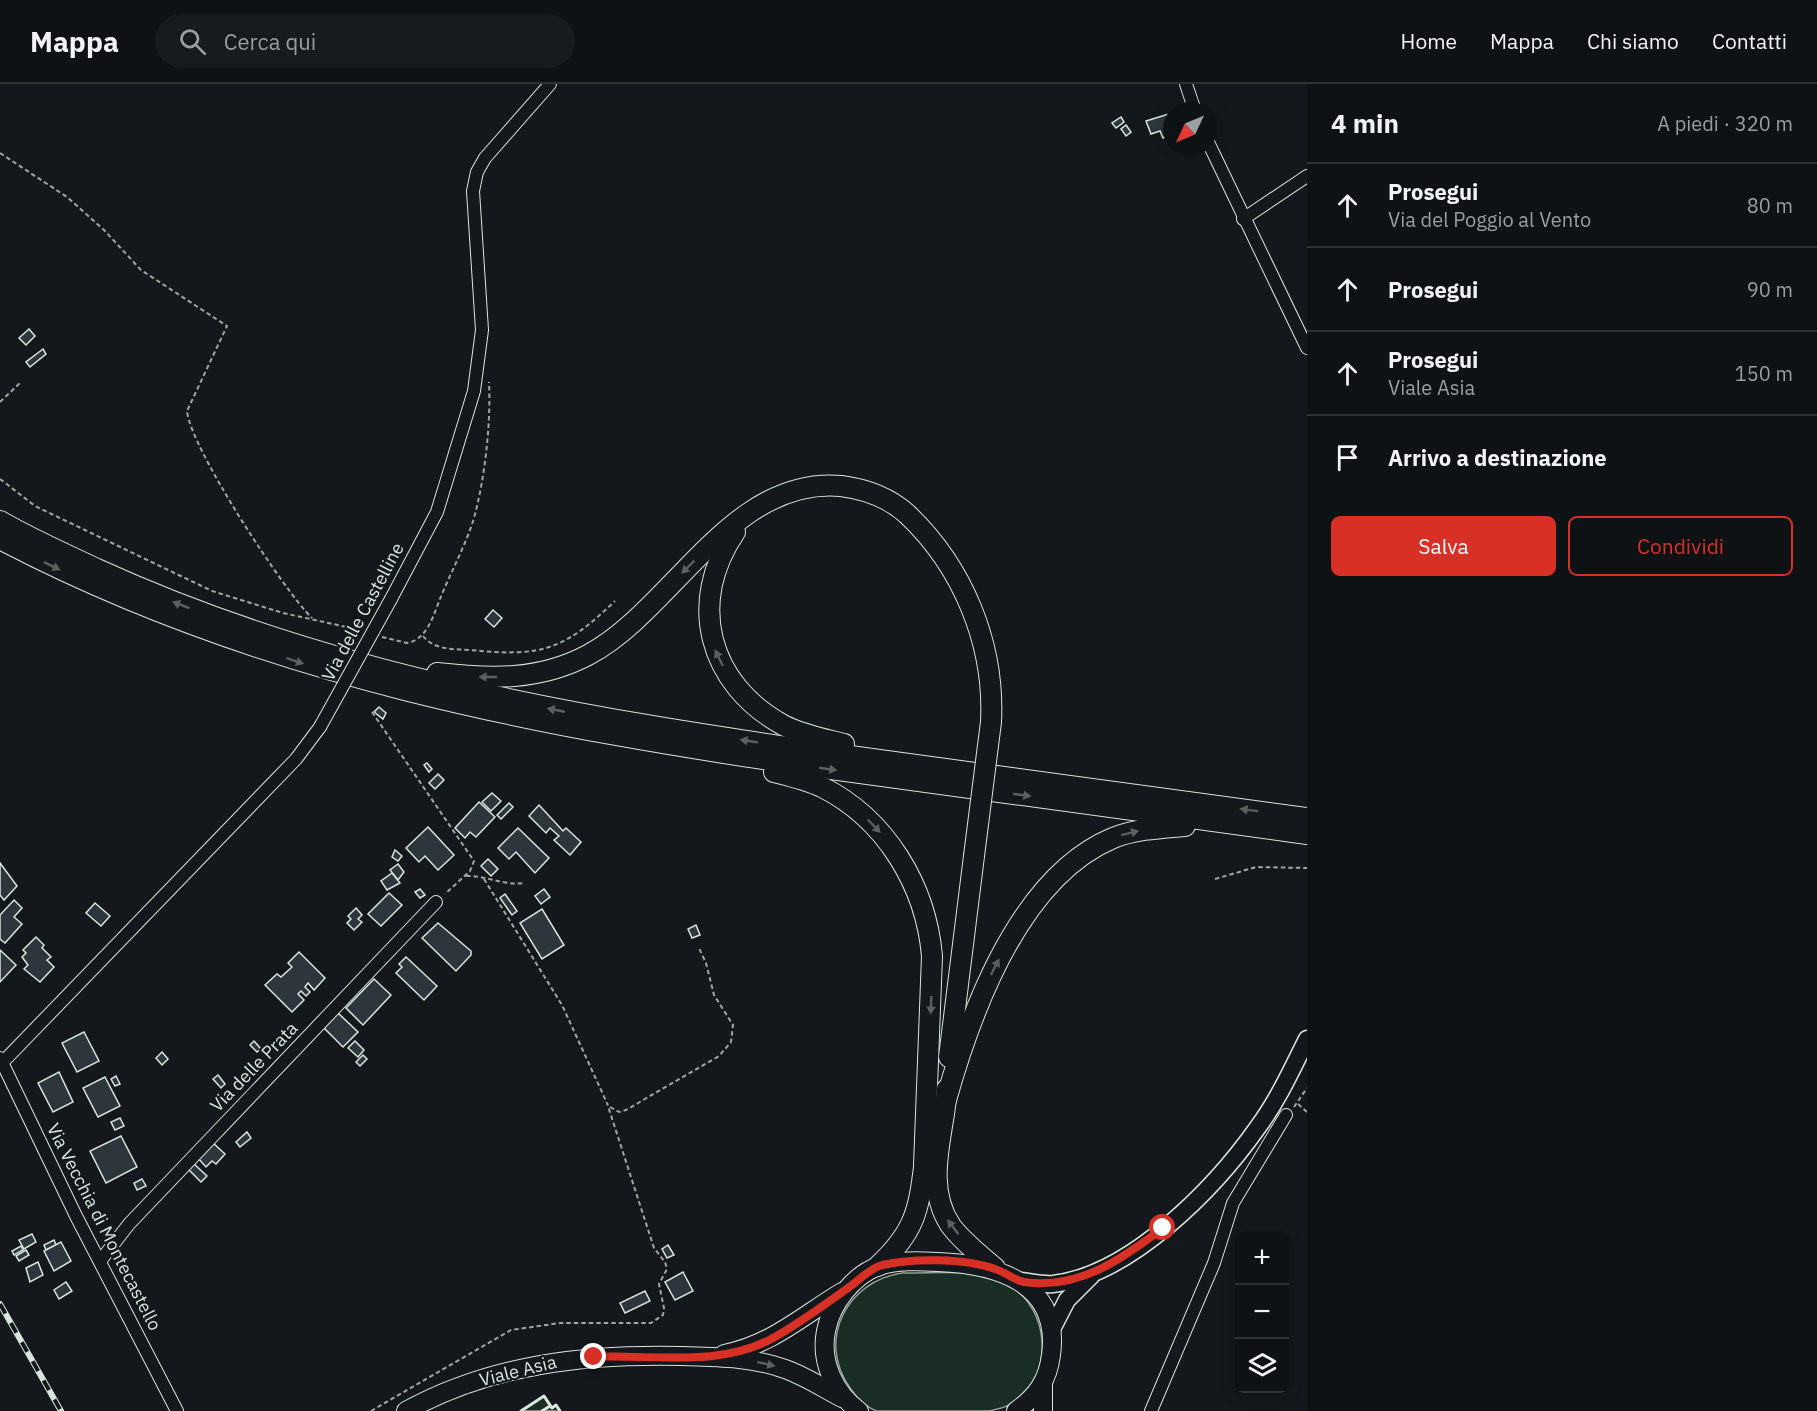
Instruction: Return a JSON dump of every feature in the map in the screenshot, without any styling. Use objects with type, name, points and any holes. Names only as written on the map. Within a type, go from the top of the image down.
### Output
[{"type":"highway","points":[[384,670],[501,677],[537,674],[572,663],[618,635],[720,536],[774,498],[821,486],[864,490],[889,501],[907,514],[938,549],[958,581],[979,629],[986,657],[992,705],[937,1165],[941,1206],[958,1234],[995,1268]]},
{"type":"highway","points":[[748,516],[723,552],[709,592],[711,635],[729,676],[754,704],[795,730],[952,770]]},
{"type":"highway","points":[[0,521],[81,561],[179,604],[292,643],[384,670],[494,697],[620,722],[1307,818]]},
{"type":"highway","points":[[0,539],[52,566],[125,599],[239,644],[421,696],[511,716],[667,744],[1307,834]]},
{"type":"highway","points":[[667,744],[806,780],[821,787],[866,818],[901,859],[924,912],[932,956],[924,1166]]},
{"type":"highway","points":[[946,1100],[972,1017],[999,959],[1034,906],[1062,872],[1090,850],[1128,833],[1197,825],[1252,826]]},
{"type":"highway","points":[[878,1266],[909,1232],[917,1211],[949,1012],[959,967]]},
{"type":"main road","points":[[851,1406],[830,1372],[825,1345],[827,1326],[834,1308],[851,1286],[878,1266],[920,1261],[963,1263],[995,1268],[1021,1281],[1054,1283],[1094,1273],[1124,1257],[1163,1228],[1219,1176],[1259,1126],[1307,1039]]},
{"type":"main road","points":[[1051,1331],[1067,1299],[1094,1273]]},
{"type":"main road","points":[[1021,1281],[1041,1305],[1051,1331],[1052,1350],[1043,1385],[1043,1411]]},
{"type":"main road","name":"Viale Asia","points":[[708,1357],[741,1351],[766,1342],[851,1286]]},
{"type":"main road","name":"Viale Asia","points":[[406,1411],[442,1393],[518,1368],[594,1357],[708,1357],[752,1361],[784,1369],[851,1406]]},
{"type":"main road","points":[[1016,1411],[1043,1385]]},
{"type":"street","name":"Via delle Castelline","points":[[1,1061],[296,759],[320,726],[392,599],[436,512],[447,485],[468,414],[480,353],[481,299],[473,191],[477,172],[485,158],[550,84]]},
{"type":"street","points":[[1186,84],[1192,102]]},
{"type":"street","points":[[1214,156],[1307,348]]},
{"type":"street","points":[[1243,219],[1307,176]]},
{"type":"street","name":"Via delle Prata","points":[[100,1260],[129,1224],[436,902]]},
{"type":"street","name":"Via Vecchia di Montecastello","points":[[1,1061],[177,1411]]},
{"type":"street","points":[[1151,1411],[1214,1263],[1233,1203],[1286,1115]]},
{"type":"path","points":[[0,153],[67,197],[104,230],[141,270],[227,326],[187,411],[190,425],[222,487],[294,599],[314,620]]},
{"type":"path","points":[[382,637],[407,643],[423,636],[460,555],[474,516],[490,400],[488,374],[480,353]]},
{"type":"path","points":[[0,402],[21,382]]},
{"type":"path","points":[[0,479],[35,506],[183,579],[247,603],[363,630]]},
{"type":"path","points":[[423,636],[432,644],[446,648],[504,654],[533,652],[554,647],[569,640],[615,601]]},
{"type":"path","points":[[372,712],[474,861],[474,866],[465,876],[436,902]]},
{"type":"path","points":[[1215,879],[1256,867],[1307,868]]},
{"type":"path","points":[[465,876],[474,875],[511,885],[525,883]]},
{"type":"path","points":[[371,1411],[511,1330],[560,1323],[651,1323],[659,1320],[664,1308],[660,1278],[666,1269],[665,1262],[654,1248],[606,1103],[562,1005],[484,879]]},
{"type":"path","points":[[606,1103],[615,1111],[626,1110],[718,1056],[731,1042],[733,1025],[714,995],[706,963],[699,948]]},
{"type":"path","points":[[1286,1115],[1298,1104],[1307,1088]]},
{"type":"path","points":[[1298,1104],[1307,1112]]},
{"type":"green space","points":[[902,1273],[957,1273],[985,1276],[1009,1285],[1026,1300],[1037,1319],[1042,1339],[1041,1360],[1034,1380],[1022,1396],[1005,1407],[982,1411],[877,1411],[859,1398],[850,1388],[840,1370],[836,1351],[837,1333],[852,1300],[883,1278]]},
{"type":"green space","points":[[544,1396],[551,1408],[556,1405],[560,1411],[521,1411]]},
{"type":"building","points":[[1163,116],[1163,138],[1160,131],[1151,134],[1146,121]]},
{"type":"building","points":[[1121,117],[1124,122],[1116,128],[1112,123]]},
{"type":"building","points":[[1126,125],[1131,132],[1126,136],[1121,129]]},
{"type":"building","points":[[29,329],[35,336],[26,345],[19,338]]},
{"type":"building","points":[[43,349],[46,354],[30,367],[26,362]]},
{"type":"building","points":[[493,610],[502,618],[494,627],[485,619]]},
{"type":"building","points":[[379,707],[386,713],[383,719],[374,712]]},
{"type":"building","points":[[427,763],[432,769],[429,772],[424,765]]},
{"type":"building","points":[[438,774],[444,780],[435,789],[429,783]]},
{"type":"building","points":[[492,793],[501,801],[491,811],[482,802]]},
{"type":"building","points":[[479,802],[495,817],[476,837],[470,832],[465,838],[455,828]]},
{"type":"building","points":[[509,803],[513,807],[501,819],[497,815]]},
{"type":"building","points":[[539,805],[563,831],[566,828],[581,842],[570,855],[554,840],[559,836],[550,828],[546,833],[529,816]]},
{"type":"building","points":[[428,827],[454,855],[438,870],[425,856],[419,862],[406,848]]},
{"type":"building","points":[[518,828],[549,858],[535,873],[516,852],[509,859],[498,848]]},
{"type":"building","points":[[395,850],[402,856],[398,861],[392,857]]},
{"type":"building","points":[[488,859],[498,869],[491,876],[481,866]]},
{"type":"building","points":[[0,863],[17,886],[4,900],[0,895]]},
{"type":"building","points":[[398,864],[404,872],[398,880],[390,870]]},
{"type":"building","points":[[392,873],[400,883],[387,890],[381,881]]},
{"type":"building","points":[[420,889],[425,895],[420,898],[415,892]]},
{"type":"building","points":[[544,889],[550,897],[541,904],[535,896]]},
{"type":"building","points":[[389,893],[402,905],[381,926],[368,914]]},
{"type":"building","points":[[505,894],[517,911],[512,915],[500,898]]},
{"type":"building","points":[[14,900],[22,908],[14,917],[22,924],[5,943],[0,939],[0,915]]},
{"type":"building","points":[[95,903],[110,916],[101,926],[86,913]]},
{"type":"building","points":[[356,908],[362,915],[358,919],[362,922],[354,930],[347,923],[351,919],[348,916]]},
{"type":"building","points":[[542,909],[564,945],[542,959],[520,923]]},
{"type":"building","points":[[438,923],[471,951],[471,955],[456,971],[422,938]]},
{"type":"building","points":[[696,925],[700,935],[692,938],[688,929]]},
{"type":"building","points":[[36,937],[44,945],[42,948],[51,957],[47,960],[54,967],[40,982],[24,969],[28,965],[22,957],[26,953],[23,950]]},
{"type":"building","points":[[0,950],[16,965],[0,982]]},
{"type":"building","points":[[299,952],[325,978],[314,990],[308,983],[305,987],[310,992],[306,996],[301,991],[298,994],[304,1000],[292,1012],[265,985],[277,974],[281,977],[292,967],[288,963]]},
{"type":"building","points":[[406,957],[437,986],[424,1000],[396,973],[402,967],[399,964]]},
{"type":"building","points":[[374,979],[391,995],[363,1025],[346,1008]]},
{"type":"building","points":[[338,1013],[358,1032],[343,1047],[324,1028]]},
{"type":"building","points":[[84,1032],[99,1061],[77,1072],[62,1043]]},
{"type":"building","points":[[254,1041],[261,1049],[257,1052],[250,1045]]},
{"type":"building","points":[[355,1041],[364,1050],[358,1057],[348,1048]]},
{"type":"building","points":[[162,1052],[168,1059],[162,1065],[156,1058]]},
{"type":"building","points":[[363,1055],[367,1059],[360,1066],[356,1062]]},
{"type":"building","points":[[59,1072],[73,1102],[53,1112],[38,1083]]},
{"type":"building","points":[[218,1075],[225,1084],[221,1088],[213,1079]]},
{"type":"building","points":[[116,1076],[120,1084],[115,1086],[111,1079]]},
{"type":"building","points":[[105,1077],[120,1106],[98,1117],[83,1088]]},
{"type":"building","points":[[120,1118],[124,1126],[115,1130],[111,1122]]},
{"type":"building","points":[[247,1132],[251,1138],[240,1147],[236,1142]]},
{"type":"building","points":[[121,1136],[137,1167],[106,1183],[90,1151]]},
{"type":"building","points":[[212,1142],[225,1154],[216,1164],[212,1161],[206,1167],[197,1157]]},
{"type":"building","points":[[193,1163],[207,1176],[201,1182],[188,1169]]},
{"type":"building","points":[[142,1179],[146,1186],[137,1190],[134,1183]]},
{"type":"building","points":[[99,1213],[104,1221],[98,1224],[94,1216]]},
{"type":"building","points":[[32,1234],[36,1242],[24,1249],[19,1240]]},
{"type":"building","points":[[54,1240],[56,1245],[46,1250],[44,1245]]},
{"type":"building","points":[[61,1242],[71,1261],[54,1271],[44,1251]]},
{"type":"building","points":[[668,1245],[674,1255],[667,1258],[662,1249]]},
{"type":"building","points":[[21,1246],[23,1250],[14,1255],[12,1251]]},
{"type":"building","points":[[26,1250],[29,1255],[19,1261],[16,1256]]},
{"type":"building","points":[[38,1262],[43,1275],[30,1282],[26,1268]]},
{"type":"building","points":[[683,1272],[693,1291],[675,1300],[665,1282]]},
{"type":"building","points":[[66,1282],[72,1291],[59,1299],[54,1290]]},
{"type":"building","points":[[645,1291],[650,1301],[625,1313],[620,1303]]},
{"type":"railway","points":[[0,1304],[61,1411]]},
{"type":"wall","points":[[521,1411],[544,1396],[552,1408],[556,1405],[560,1411]]},
{"type":"wall","points":[[542,1411],[550,1406]]},
{"type":"route","points":[[594,1357],[708,1357],[741,1351],[774,1338],[878,1266],[893,1263],[920,1261],[963,1263],[995,1268],[1021,1281],[1047,1284],[1066,1281],[1104,1268],[1124,1257],[1163,1228]]}]
